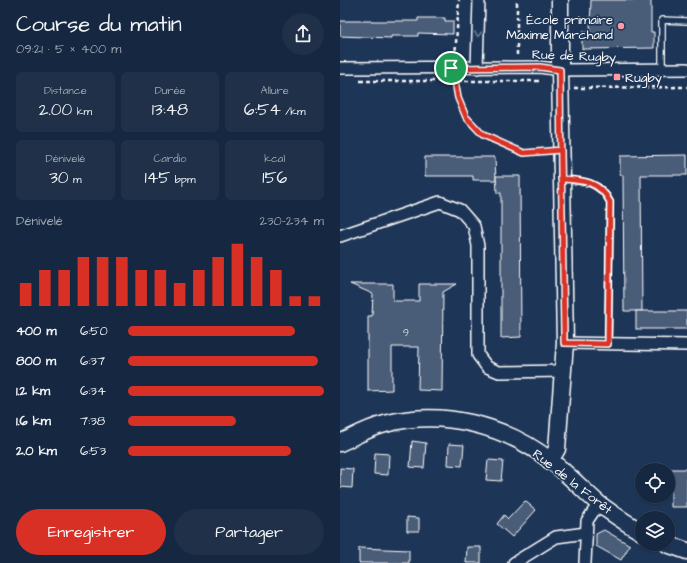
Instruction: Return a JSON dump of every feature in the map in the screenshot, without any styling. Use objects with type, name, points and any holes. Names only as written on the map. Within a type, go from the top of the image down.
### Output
[{"type":"street","points":[[477,68],[479,0]]},
{"type":"street","points":[[550,461],[557,449],[564,343],[560,0]]},
{"type":"street","name":"Rue de Rugby","points":[[340,68],[540,67],[560,70],[687,70]]},
{"type":"street","points":[[340,236],[440,202],[460,210],[474,226],[478,246],[478,355],[487,368],[499,372],[563,371]]},
{"type":"street","points":[[564,343],[687,345]]},
{"type":"street","name":"Rue de la Forêt","points":[[340,443],[366,430],[405,420],[453,421],[487,426],[526,445],[550,461],[599,503],[635,527]]},
{"type":"street","points":[[585,563],[587,521],[599,503]]},
{"type":"street","points":[[514,563],[556,537],[586,533]]},
{"type":"street","points":[[675,547],[687,551]]},
{"type":"lane","points":[[662,69],[662,20],[687,21]]},
{"type":"lane","points":[[561,179],[590,183],[604,191],[610,202],[608,344]]},
{"type":"path","points":[[459,0],[457,53],[451,68],[458,98],[466,117],[483,135],[524,153],[561,150]]},
{"type":"path","points":[[517,0],[518,81]]},
{"type":"path","points":[[355,82],[542,81],[549,83],[553,88],[687,87]]},
{"type":"building","name":"École primaire Maxime Marchand","points":[[591,0],[651,0],[651,32],[654,32],[654,48],[582,49],[582,32],[590,32]]},
{"type":"building","points":[[418,18],[445,18],[445,21],[453,21],[453,34],[418,33],[418,36],[391,36],[391,38],[340,36],[340,21],[418,21]]},
{"type":"building","points":[[687,155],[687,175],[641,175],[642,311],[624,311],[623,175],[620,175],[620,156]]},
{"type":"building","points":[[425,157],[495,157],[496,180],[473,180],[473,176],[425,176]]},
{"type":"building","points":[[496,176],[520,176],[521,337],[501,338],[501,193],[497,193]]},
{"type":"building","points":[[350,284],[393,284],[393,301],[419,301],[419,284],[457,284],[443,292],[442,391],[418,390],[419,347],[392,347],[392,390],[368,391],[368,316],[372,316],[373,294]]},
{"type":"building","points":[[636,311],[687,311],[687,329],[636,329]]},
{"type":"building","points":[[412,441],[426,443],[424,468],[410,467]]},
{"type":"building","points":[[449,444],[464,445],[462,466],[448,465]]},
{"type":"building","points":[[375,453],[389,454],[388,475],[374,474]]},
{"type":"building","points":[[488,460],[503,461],[501,481],[486,480]]},
{"type":"building","points":[[340,468],[353,469],[352,488],[340,487]]},
{"type":"building","points":[[675,469],[687,469],[687,507],[671,507],[671,503],[675,503]]},
{"type":"building","points":[[525,501],[536,510],[512,537],[497,524],[504,515],[508,519]]},
{"type":"building","points":[[407,517],[419,518],[419,531],[407,531]]},
{"type":"building","points":[[604,530],[630,545],[621,560],[596,546],[596,534]]},
{"type":"building","points":[[467,547],[481,547],[481,563],[466,563]]},
{"type":"building","points":[[359,548],[409,550],[409,563],[359,563]]},
{"type":"place","name":"École primaire Maxime Marchand","points":[[621,26]]},
{"type":"place","name":"Rugby","points":[[617,77]]},
{"type":"route","points":[[451,68],[458,98],[466,117],[483,135],[524,153],[561,150],[561,179],[564,343],[608,344],[610,202],[604,191],[590,183],[561,179],[561,88],[560,70],[540,67],[451,68]]}]
